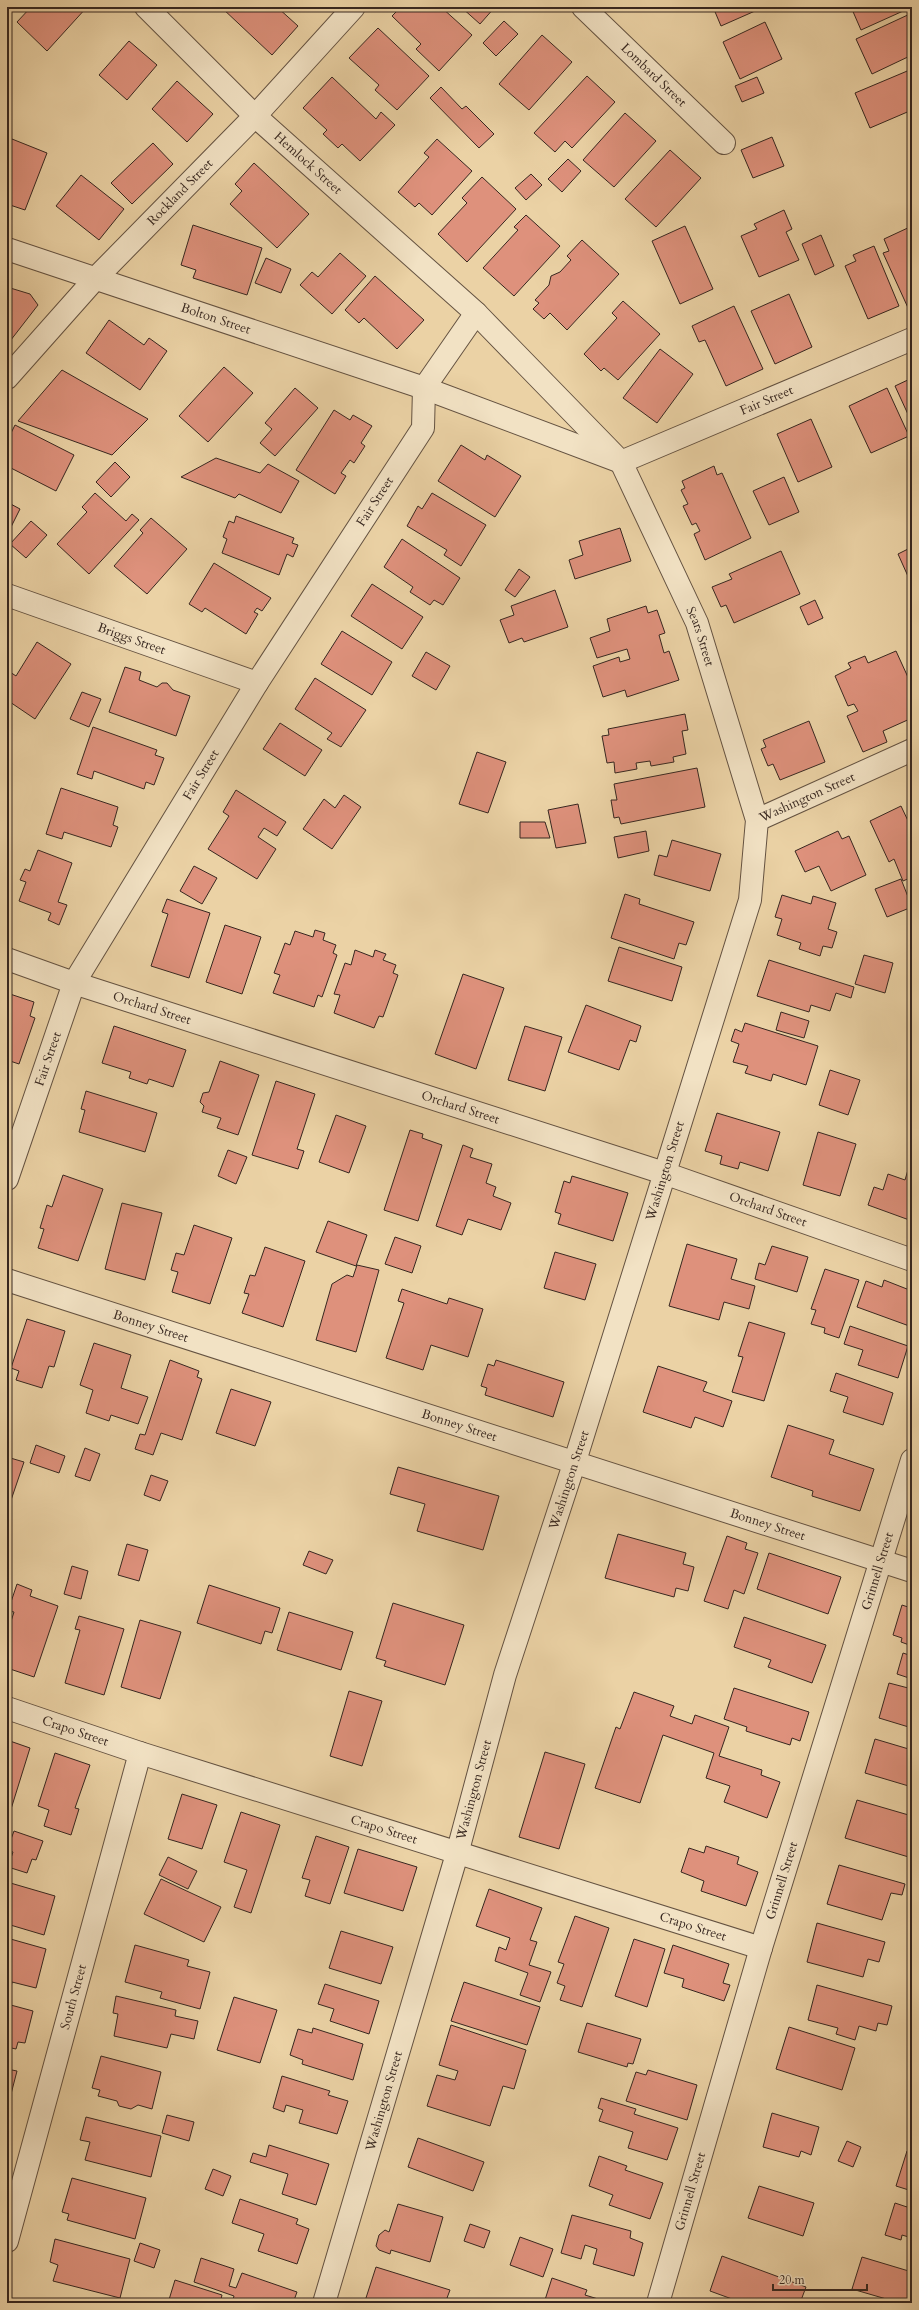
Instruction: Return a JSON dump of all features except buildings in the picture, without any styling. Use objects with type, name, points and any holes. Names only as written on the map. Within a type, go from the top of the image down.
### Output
[{"type":"street","name":"Hemlock Street","points":[[146,7],[255,116],[476,313]]},
{"type":"street","name":"Rockland Street","points":[[7,378],[94,280],[255,116],[354,7]]},
{"type":"street","name":"Lombard Street","points":[[583,7],[724,143]]},
{"type":"street","name":"Bolton Street","points":[[7,249],[94,280],[424,388]]},
{"type":"street","points":[[476,313],[621,462],[424,388],[476,313]]},
{"type":"street","name":"Fair Street","points":[[621,462],[912,339]]},
{"type":"street","name":"Fair Street","points":[[7,1179],[74,983],[256,683],[423,428],[424,388]]},
{"type":"street","name":"Sears Street","points":[[621,462],[697,623],[756,820]]},
{"type":"street","name":"Briggs Street","points":[[7,595],[256,683]]},
{"type":"street","name":"Washington Street","points":[[324,2303],[457,1854],[505,1675],[575,1461],[750,900],[756,820],[912,750]]},
{"type":"street","name":"Orchard Street","points":[[7,959],[74,983],[664,1174],[912,1260]]},
{"type":"street","name":"Bonney Street","points":[[7,1280],[575,1461],[912,1571]]},
{"type":"street","name":"Grinnell Street","points":[[658,2303],[761,1948],[912,1460]]},
{"type":"street","name":"Crapo Street","points":[[7,1708],[140,1753],[457,1854],[761,1948]]},
{"type":"street","name":"South Street","points":[[7,2241],[140,1753]]}]
